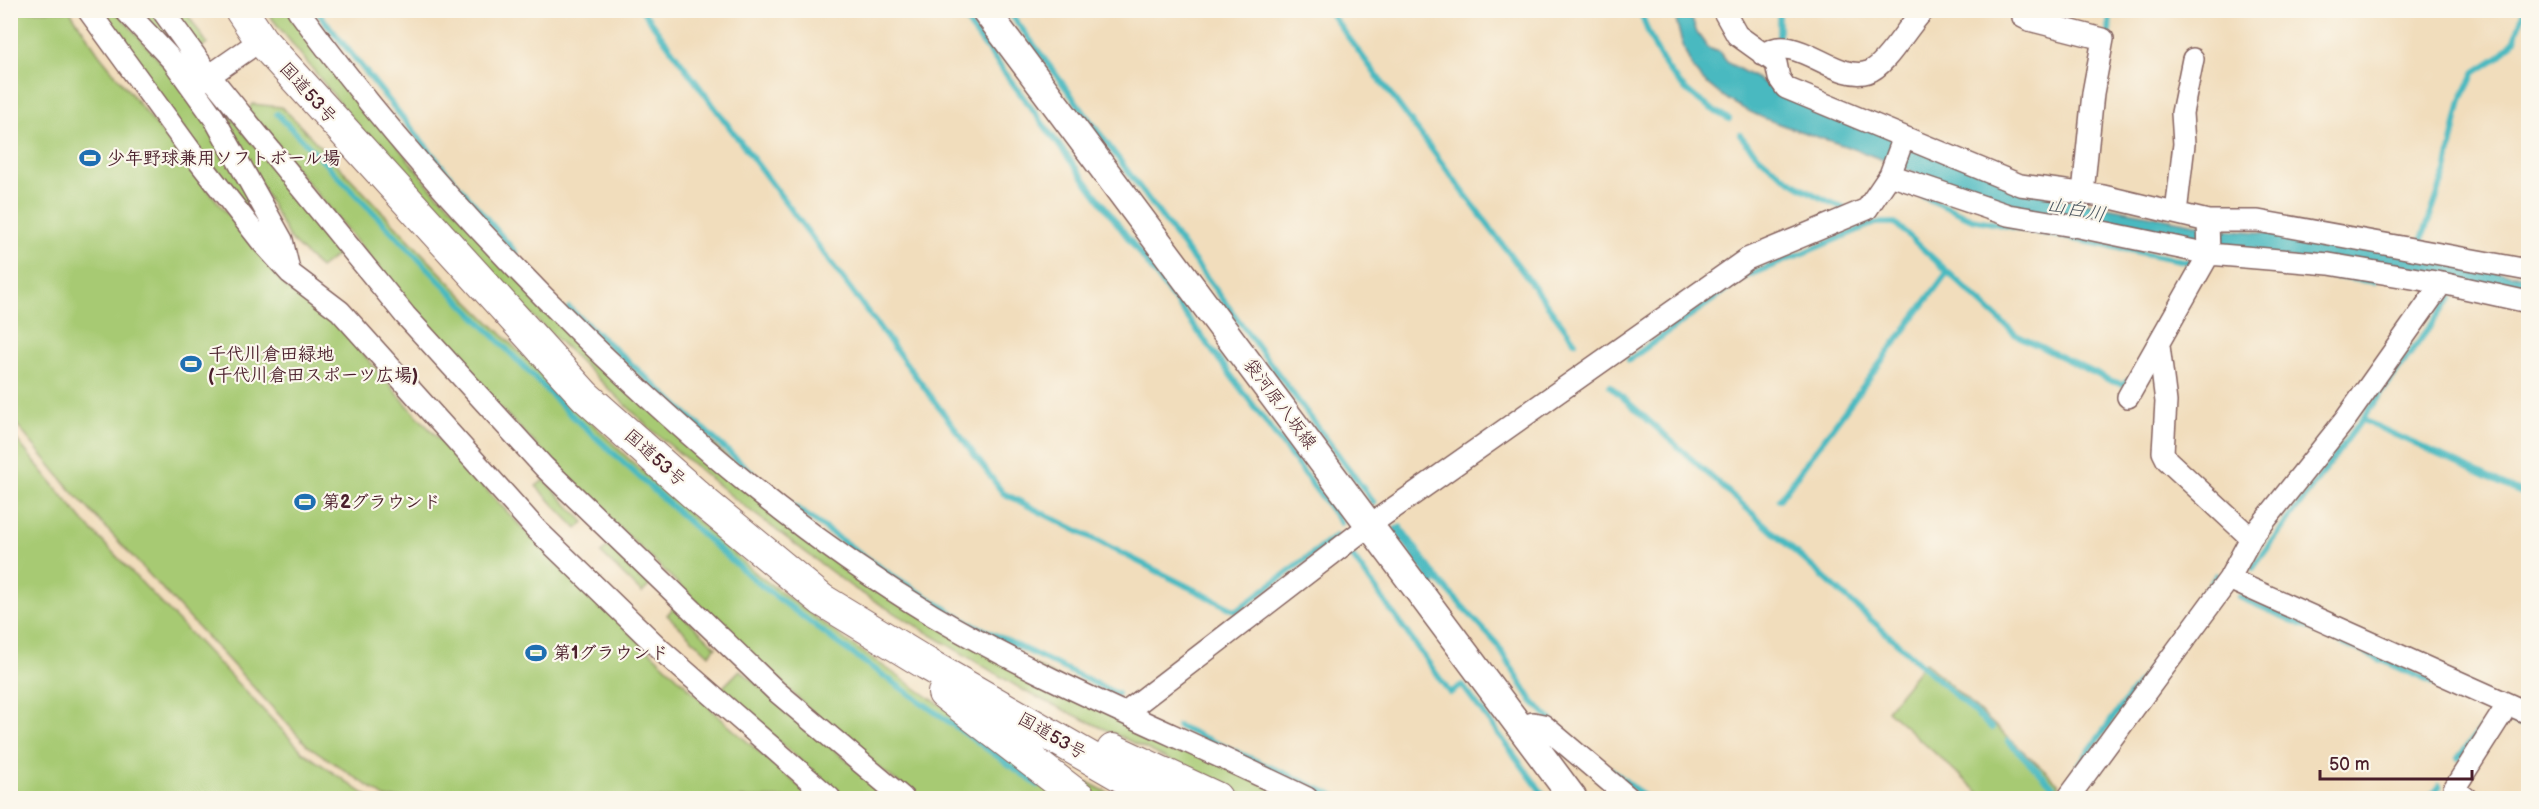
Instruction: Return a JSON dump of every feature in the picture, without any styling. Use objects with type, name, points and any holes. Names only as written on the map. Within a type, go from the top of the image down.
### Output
[{"type":"highway","name":"国道53号","points":[[241,10],[261,40],[585,396],[706,504],[822,600],[927,664],[1160,798]]},
{"type":"highway","points":[[822,600],[1080,798]]},
{"type":"highway","points":[[927,664],[1216,798]]},
{"type":"main road","name":"袋河原八坂線","points":[[985,10],[1371,524],[1573,798]]},
{"type":"street","points":[[88,10],[190,150],[262,242],[290,273],[340,311],[536,529],[662,651],[830,798]]},
{"type":"street","points":[[125,10],[173,61],[201,82],[405,315],[544,467],[776,691],[903,798]]},
{"type":"street","points":[[162,10],[201,82],[214,118],[282,240],[290,273]]},
{"type":"street","points":[[298,10],[346,76],[453,203],[497,250],[652,403],[735,475],[839,553],[931,614],[1004,655],[1307,798]]},
{"type":"street","points":[[1723,10],[1737,35],[1776,63],[1779,78],[1786,88],[2020,185],[2083,193],[2208,221],[2258,221],[2529,270]]},
{"type":"street","points":[[1763,54],[1772,47],[1785,46],[1855,73],[1868,73],[1880,66],[1924,10]]},
{"type":"street","points":[[2023,10],[2023,17],[2029,20],[2103,39],[2093,93],[2083,193]]},
{"type":"street","points":[[201,82],[261,40]]},
{"type":"street","points":[[2176,213],[2184,144],[2182,113],[2193,59]]},
{"type":"street","points":[[1125,713],[1371,524],[1747,259],[1867,209],[1890,175],[1904,137]]},
{"type":"street","points":[[1890,175],[2008,215],[2209,254],[2329,264],[2442,283],[2529,302]]},
{"type":"street","points":[[2128,397],[2159,346],[2209,254],[2208,221]]},
{"type":"street","points":[[2068,798],[2229,579],[2251,538],[2345,420],[2442,283]]},
{"type":"street","points":[[2159,346],[2166,402],[2163,452],[2168,460],[2251,538]]},
{"type":"street","points":[[2229,579],[2529,713]]},
{"type":"street","points":[[2466,798],[2454,789],[2508,704]]},
{"type":"street","points":[[1520,727],[1533,723],[1543,725],[1629,798]]},
{"type":"green space","name":"千代川倉田緑地 (千代川倉田スポーツ広場)","points":[[10,11],[70,11],[99,54],[287,288],[334,320],[409,407],[544,551],[729,726],[813,798],[386,798],[307,745],[70,489],[11,418]]},
{"type":"green space","points":[[100,11],[116,11],[195,101],[276,245],[163,104]]},
{"type":"green space","points":[[133,11],[153,11],[185,54],[182,58]]},
{"type":"green space","points":[[171,11],[185,11],[207,43],[198,50]]},
{"type":"green space","points":[[266,11],[289,11],[431,188],[852,571],[1295,798],[1250,798],[1028,693],[853,588],[735,499],[654,432],[520,304],[379,152]]},
{"type":"green space","points":[[252,104],[281,107],[289,114],[459,292],[565,397],[629,459],[758,575],[847,641],[997,744],[1066,798],[919,798],[875,765],[805,705],[590,500],[466,373],[248,111]]},
{"type":"green space","points":[[221,105],[342,251],[320,268],[290,239],[219,107]]},
{"type":"green space","points":[[11,433],[84,522],[303,752],[370,798],[11,798]]},
{"type":"green space","points":[[544,480],[584,522],[577,529],[536,486]]},
{"type":"green space","points":[[609,545],[650,585],[642,593],[601,553]]},
{"type":"green space","points":[[674,607],[716,647],[709,655],[667,615]]},
{"type":"green space","points":[[1925,662],[2058,783],[2061,793],[2057,798],[1985,798],[1887,710]]},
{"type":"green space","points":[[740,670],[891,798],[843,798],[720,690]]},
{"type":"green space","points":[[1087,782],[1118,798],[1100,798],[1083,786]]},
{"type":"water","name":"山白川","points":[[1674,11],[1689,11],[1697,33],[1708,48],[1719,52],[1728,63],[1788,96],[2059,198],[2223,229],[2315,237],[2528,277],[2528,293],[2319,263],[2162,237],[2037,213],[1972,195],[1854,149],[1776,123],[1739,106],[1698,75],[1684,49]]},
{"type":"waterway","points":[[316,10],[444,169],[516,253]]},
{"type":"waterway","points":[[642,10],[1003,493],[1236,611],[1336,536]]},
{"type":"waterway","points":[[958,10],[1341,523]]},
{"type":"waterway","points":[[1008,10],[1374,503]]},
{"type":"waterway","points":[[1328,10],[1575,342]]},
{"type":"waterway","points":[[1640,10],[1654,46],[1672,75],[1696,98],[1729,119]]},
{"type":"waterway","points":[[1779,10],[1779,39]]},
{"type":"waterway","points":[[2109,37],[2110,10]]},
{"type":"waterway","points":[[2422,239],[2446,171],[2461,100],[2474,73],[2500,56],[2515,40],[2524,10]]},
{"type":"waterway","points":[[277,114],[567,411],[714,545],[757,582],[839,644],[1038,785]]},
{"type":"waterway","points":[[1740,135],[1773,169],[1815,195],[1844,208]]},
{"type":"waterway","points":[[1922,196],[1972,219],[2194,263]]},
{"type":"waterway","points":[[1629,360],[1743,278],[1875,223],[1895,223],[2016,335],[2111,381],[2122,384],[2130,379]]},
{"type":"waterway","points":[[2311,273],[2375,282]]},
{"type":"waterway","points":[[1779,500],[1946,274]]},
{"type":"waterway","points":[[2253,568],[2451,298]]},
{"type":"waterway","points":[[569,308],[762,482]]},
{"type":"waterway","points":[[1610,386],[1992,728]]},
{"type":"waterway","points":[[2363,420],[2528,496]]},
{"type":"waterway","points":[[789,503],[885,571],[964,620],[1117,694]]},
{"type":"waterway","points":[[1400,527],[1440,582],[1497,644],[1532,701],[1551,720]]},
{"type":"waterway","points":[[1396,529],[1433,583]]},
{"type":"waterway","points":[[1350,553],[1450,693],[1462,685],[1546,798]]},
{"type":"waterway","points":[[2078,766],[2217,575]]},
{"type":"waterway","points":[[2239,597],[2494,710]]},
{"type":"waterway","points":[[2513,721],[2528,728]]},
{"type":"waterway","points":[[1178,726],[1339,798]]},
{"type":"waterway","points":[[2458,758],[2482,727]]},
{"type":"waterway","points":[[2008,741],[2054,787],[2053,798]]},
{"type":"waterway","points":[[1612,770],[1646,798]]},
{"type":"waterway","points":[[2429,798],[2439,786]]},
{"type":"waterway","points":[[2129,791],[2148,798]]},
{"type":"place","name":"少年野球兼用ソフトボール場","points":[[90,158]]},
{"type":"place","name":"千代川倉田緑地 (千代川倉田スポーツ広場)","points":[[191,364]]},
{"type":"place","name":"第2グラウンド","points":[[305,502]]},
{"type":"place","name":"第1グラウンド","points":[[536,653]]}]
